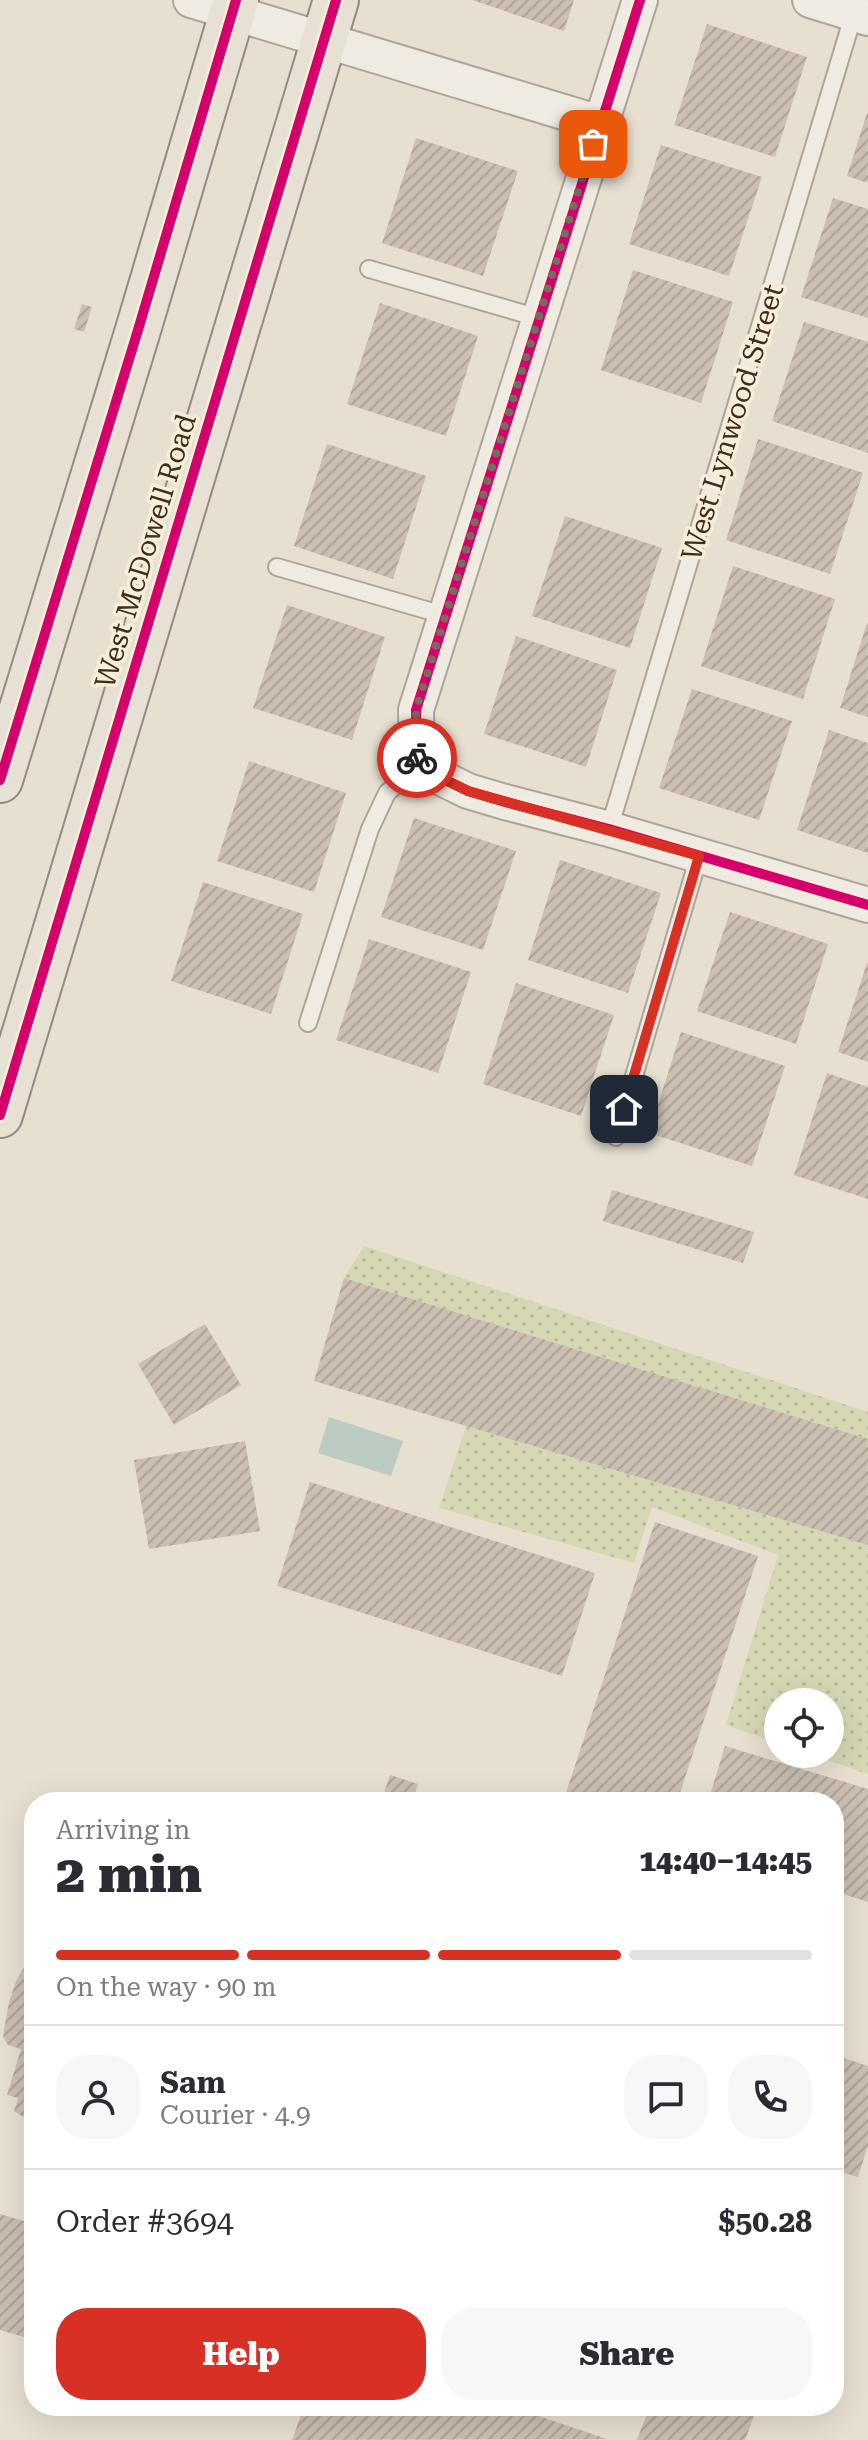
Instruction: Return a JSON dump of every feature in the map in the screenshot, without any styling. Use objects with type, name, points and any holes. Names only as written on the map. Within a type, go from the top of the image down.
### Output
[{"type":"main road","points":[[0,780],[234,6]]},
{"type":"main road","name":"West McDowell Road","points":[[0,1115],[330,20]]},
{"type":"street","points":[[191,0],[330,20],[600,123]]},
{"type":"street","points":[[640,0],[416,710],[417,766],[468,791],[868,905]]},
{"type":"street","points":[[810,0],[861,16]]},
{"type":"lane","name":"West Lynwood Street","points":[[609,829],[861,16]]},
{"type":"lane","points":[[369,269],[539,318]]},
{"type":"lane","points":[[277,567],[447,616]]},
{"type":"lane","points":[[308,1023],[370,829],[387,793],[417,766]]},
{"type":"lane","points":[[616,1137],[699,856]]},
{"type":"green space","points":[[364,1246],[868,1412],[868,1439],[344,1278]]},
{"type":"green space","points":[[466,1426],[868,1545],[868,1774],[844,1766],[844,1688],[764,1688],[764,1738],[726,1725],[778,1555],[652,1507],[634,1563],[439,1508]]},
{"type":"shaded area","points":[[329,1417],[403,1441],[391,1476],[318,1453]]},
{"type":"building","points":[[472,0],[574,0],[564,31]]},
{"type":"building","points":[[707,24],[807,57],[775,157],[674,125]]},
{"type":"building","points":[[868,113],[868,183],[847,176]]},
{"type":"building","points":[[416,138],[518,171],[483,276],[382,243]]},
{"type":"building","points":[[661,145],[762,177],[729,276],[629,244]]},
{"type":"building","points":[[833,198],[868,209],[868,318],[801,297]]},
{"type":"building","points":[[633,270],[733,302],[701,403],[601,370]]},
{"type":"building","points":[[380,303],[478,336],[446,436],[347,404]]},
{"type":"building","points":[[82,304],[92,307],[84,332],[74,329]]},
{"type":"building","points":[[804,322],[868,342],[868,453],[772,421]]},
{"type":"building","points":[[758,439],[863,473],[830,574],[726,540]]},
{"type":"building","points":[[327,444],[426,476],[393,579],[294,546]]},
{"type":"building","points":[[565,516],[662,548],[630,648],[532,616]]},
{"type":"building","points":[[733,566],[835,599],[803,699],[701,666]]},
{"type":"building","points":[[287,605],[385,637],[352,740],[253,708]]},
{"type":"building","points":[[868,623],[868,717],[840,708]]},
{"type":"building","points":[[516,636],[617,670],[586,767],[484,734]]},
{"type":"building","points":[[692,689],[792,721],[759,820],[659,788]]},
{"type":"building","points":[[829,730],[868,743],[868,853],[797,830]]},
{"type":"building","points":[[249,761],[346,793],[314,892],[217,861]]},
{"type":"building","points":[[414,818],[516,851],[483,950],[381,917]]},
{"type":"building","points":[[560,860],[661,893],[628,993],[528,960]]},
{"type":"building","points":[[203,882],[303,914],[271,1014],[171,981]]},
{"type":"building","points":[[730,912],[828,944],[796,1044],[697,1011]]},
{"type":"building","points":[[369,939],[471,972],[438,1073],[336,1040]]},
{"type":"building","points":[[868,963],[868,1062],[838,1052]]},
{"type":"building","points":[[516,983],[614,1015],[581,1116],[483,1084]]},
{"type":"building","points":[[681,1032],[785,1066],[752,1166],[649,1133]]},
{"type":"building","points":[[827,1073],[868,1087],[868,1199],[794,1175]]},
{"type":"building","points":[[612,1190],[754,1232],[743,1263],[603,1221]]},
{"type":"building","points":[[344,1278],[868,1439],[868,1545],[314,1381]]},
{"type":"building","points":[[205,1324],[241,1385],[174,1425],[138,1364]]},
{"type":"building","points":[[245,1441],[260,1531],[149,1549],[134,1460]]},
{"type":"building","points":[[310,1482],[595,1573],[562,1676],[277,1586]]},
{"type":"building","points":[[655,1522],[758,1556],[680,1792],[566,1792]]},
{"type":"building","points":[[725,1746],[764,1758],[764,1768],[798,1768],[868,1789],[868,1902],[844,1894],[844,1792],[711,1792]]},
{"type":"building","points":[[390,1775],[418,1784],[415,1792],[384,1792]]},
{"type":"building","points":[[24,1967],[24,2118],[14,2111],[18,2098],[7,2095],[21,2049],[8,2045],[3,2036],[17,1979]]},
{"type":"building","points":[[844,2058],[868,2066],[868,2145],[858,2177],[844,2173]]},
{"type":"building","points":[[0,2214],[24,2221],[24,2337],[0,2330]]},
{"type":"building","points":[[300,2416],[539,2416],[607,2439],[292,2440]]},
{"type":"building","points":[[646,2416],[754,2416],[745,2440],[637,2440]]},
{"type":"cycle path","points":[[0,780],[236,0]]},
{"type":"cycle path","points":[[0,1115],[336,0]]},
{"type":"cycle path","points":[[640,0],[416,710],[417,766],[468,791],[868,905]]},
{"type":"way so far","points":[[417,758],[416,710],[593,144]]},
{"type":"route","points":[[417,758],[417,766],[468,791],[699,856],[624,1109]]}]
